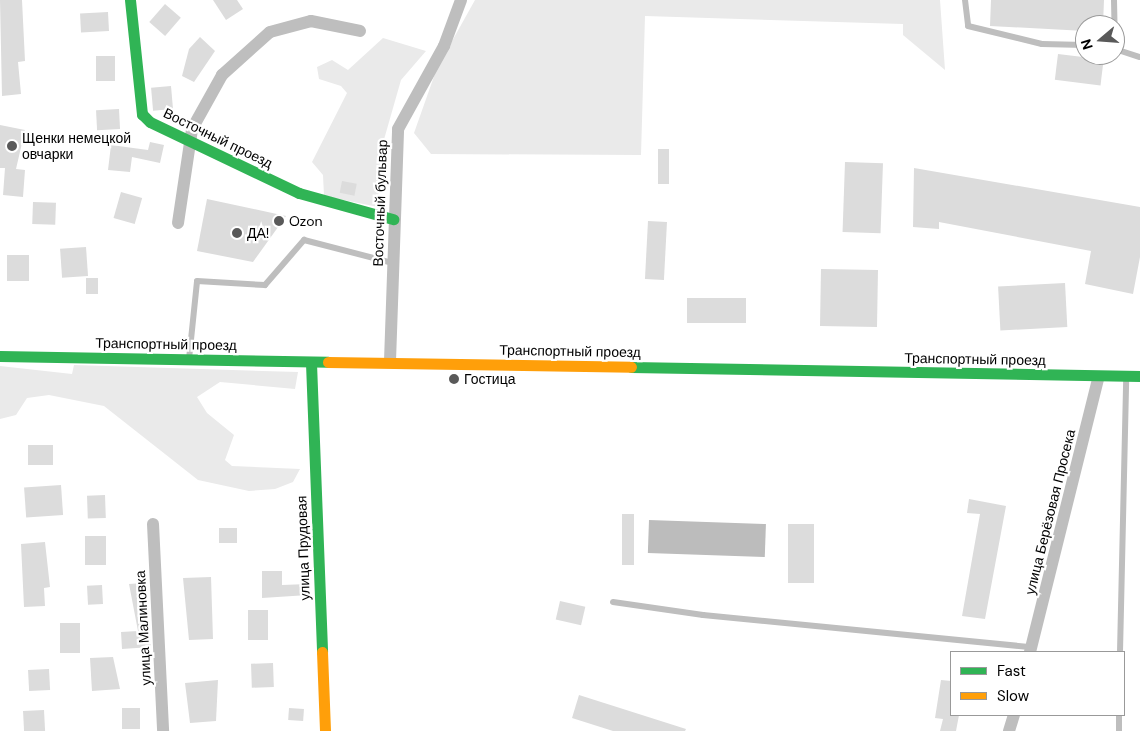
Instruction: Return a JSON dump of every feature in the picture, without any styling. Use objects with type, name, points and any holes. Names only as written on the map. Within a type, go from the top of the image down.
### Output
[{"type":"main road","name":"Восточный проезд","points":[[130,0],[142,114],[191,142],[299,194],[393,219]]},
{"type":"main road","name":"Транспортный проезд","points":[[0,356],[311,363],[390,362],[1098,379],[1140,376]]},
{"type":"main road","name":"улица Прудовая","points":[[311,363],[325,731]]},
{"type":"street","name":"Восточный бульвар","points":[[390,362],[393,219],[398,130],[444,46],[461,0]]},
{"type":"street","points":[[178,223],[192,129],[222,75],[270,32],[311,21],[360,31]]},
{"type":"street","name":"улица Берёзовая Просека","points":[[1031,650],[1098,379]]},
{"type":"street","name":"улица Малиновка","points":[[152,524],[163,731]]},
{"type":"street","points":[[1009,731],[1014,716]]},
{"type":"lane","points":[[966,0],[968,26],[1042,44],[1075,45]]},
{"type":"lane","points":[[1114,0],[1115,15]]},
{"type":"lane","points":[[1125,52],[1140,57]]},
{"type":"lane","points":[[189,360],[197,281],[265,286],[304,240],[393,263]]},
{"type":"lane","points":[[1120,651],[1126,378]]},
{"type":"lane","points":[[613,602],[703,615],[1031,650]]},
{"type":"lane","points":[[1119,731],[1120,716]]},
{"type":"shaded area","points":[[475,0],[940,0],[945,70],[903,35],[903,24],[645,16],[641,155],[431,154],[414,133],[437,68]]},
{"type":"shaded area","points":[[383,38],[426,51],[401,80],[381,150],[378,207],[324,196],[323,175],[312,162],[347,93],[341,86],[319,79],[317,67],[332,60],[348,70]]},
{"type":"shaded area","points":[[74,365],[298,372],[295,389],[220,382],[197,397],[207,413],[234,435],[225,460],[232,466],[300,469],[293,482],[275,489],[249,491],[198,480],[104,406],[49,395],[27,398],[16,415],[0,419],[0,366],[72,374]]},
{"type":"shaded area","points":[[649,520],[766,524],[765,557],[648,553]]},
{"type":"building","points":[[0,0],[22,0],[25,61],[18,62],[21,94],[2,96]]},
{"type":"building","points":[[213,0],[237,0],[243,9],[226,20]]},
{"type":"building","points":[[991,0],[1104,0],[1103,15],[1075,15],[1075,30],[990,26]]},
{"type":"building","points":[[165,4],[181,18],[165,36],[149,22]]},
{"type":"building","points":[[108,12],[109,31],[81,32],[80,13]]},
{"type":"building","points":[[200,37],[215,51],[194,82],[182,76],[189,49]]},
{"type":"building","points":[[1058,54],[1075,56],[1075,65],[1103,65],[1100,85],[1055,80]]},
{"type":"building","points":[[96,56],[115,56],[115,81],[96,81]]},
{"type":"building","points":[[171,86],[173,109],[153,111],[151,88]]},
{"type":"building","points":[[119,109],[120,129],[97,130],[96,110]]},
{"type":"building","points":[[0,125],[25,130],[16,169],[25,170],[23,197],[3,195],[5,168],[0,168]]},
{"type":"building","points":[[150,142],[164,145],[160,163],[132,157],[130,172],[108,170],[111,145],[148,150]]},
{"type":"building","points":[[658,149],[669,149],[669,184],[658,184]]},
{"type":"building","points":[[845,162],[883,163],[881,233],[843,232]]},
{"type":"building","points":[[914,168],[1140,207],[1140,257],[1133,294],[1085,284],[1091,251],[939,222],[939,229],[913,227]]},
{"type":"building","points":[[342,181],[357,184],[354,196],[340,193]]},
{"type":"building","points":[[121,192],[142,198],[135,224],[114,218]]},
{"type":"building","name":"ДА!","points":[[207,199],[286,216],[253,262],[197,251]]},
{"type":"building","points":[[33,202],[56,203],[55,225],[32,224]]},
{"type":"building","points":[[648,221],[667,222],[664,280],[645,279]]},
{"type":"building","points":[[86,247],[88,276],[62,278],[60,249]]},
{"type":"building","points":[[7,255],[29,255],[29,281],[7,281]]},
{"type":"building","points":[[821,269],[878,270],[877,327],[820,326]]},
{"type":"building","points":[[86,278],[98,278],[98,294],[86,294]]},
{"type":"building","points":[[1065,283],[1067,327],[1000,330],[998,287]]},
{"type":"building","points":[[687,298],[746,298],[746,323],[687,323]]},
{"type":"building","points":[[28,445],[53,445],[53,465],[28,465]]},
{"type":"building","points":[[61,485],[63,515],[26,518],[24,488]]},
{"type":"building","points":[[105,495],[106,518],[88,519],[87,496]]},
{"type":"building","points":[[969,499],[1006,506],[985,619],[962,616],[980,514],[967,513]]},
{"type":"building","points":[[622,514],[634,514],[634,565],[622,565]]},
{"type":"building","points":[[788,524],[814,524],[814,583],[788,583]]},
{"type":"building","points":[[219,528],[237,528],[237,543],[219,543]]},
{"type":"building","points":[[85,536],[106,536],[106,565],[85,565]]},
{"type":"building","points":[[45,542],[50,587],[44,588],[45,606],[24,607],[21,544]]},
{"type":"building","points":[[262,571],[282,571],[282,585],[308,584],[308,595],[262,598]]},
{"type":"building","points":[[211,577],[213,639],[189,640],[183,578]]},
{"type":"building","points":[[145,583],[151,647],[122,649],[121,632],[138,631],[129,584]]},
{"type":"building","points":[[102,585],[103,604],[88,605],[87,586]]},
{"type":"building","points":[[560,601],[585,607],[581,625],[556,620]]},
{"type":"building","points":[[248,610],[268,610],[268,640],[248,640]]},
{"type":"building","points":[[60,623],[80,623],[80,653],[60,653]]},
{"type":"building","points":[[113,657],[120,689],[92,691],[90,658]]},
{"type":"building","points":[[273,663],[274,687],[252,688],[251,664]]},
{"type":"building","points":[[49,669],[50,690],[29,691],[28,670]]},
{"type":"building","points":[[218,680],[216,721],[190,723],[185,683]]},
{"type":"building","points":[[941,680],[950,681],[950,716],[959,716],[956,731],[940,731],[943,719],[935,718]]},
{"type":"building","points":[[579,695],[686,729],[685,731],[613,731],[572,718]]},
{"type":"building","points":[[122,708],[140,708],[140,729],[122,729]]},
{"type":"building","points":[[289,708],[304,709],[303,721],[288,720]]},
{"type":"building","points":[[44,710],[45,731],[24,731],[23,711]]},
{"type":"traffic: fast","points":[[130,0],[142,114],[150,122],[299,193],[393,219]]},
{"type":"traffic: fast","points":[[0,356],[328,362]]},
{"type":"traffic: fast","points":[[311,363],[322,652]]},
{"type":"traffic: fast","points":[[631,367],[1140,376]]},
{"type":"traffic: slow","points":[[328,362],[631,367]]},
{"type":"traffic: slow","points":[[322,652],[325,731]]},
{"type":"place","name":"Щенки немецкой овчарки","points":[[12,146]]},
{"type":"place","name":"Ozon","points":[[279,221]]},
{"type":"place","name":"ДА!","points":[[237,233]]},
{"type":"place","name":"Гостица","points":[[454,379]]}]
